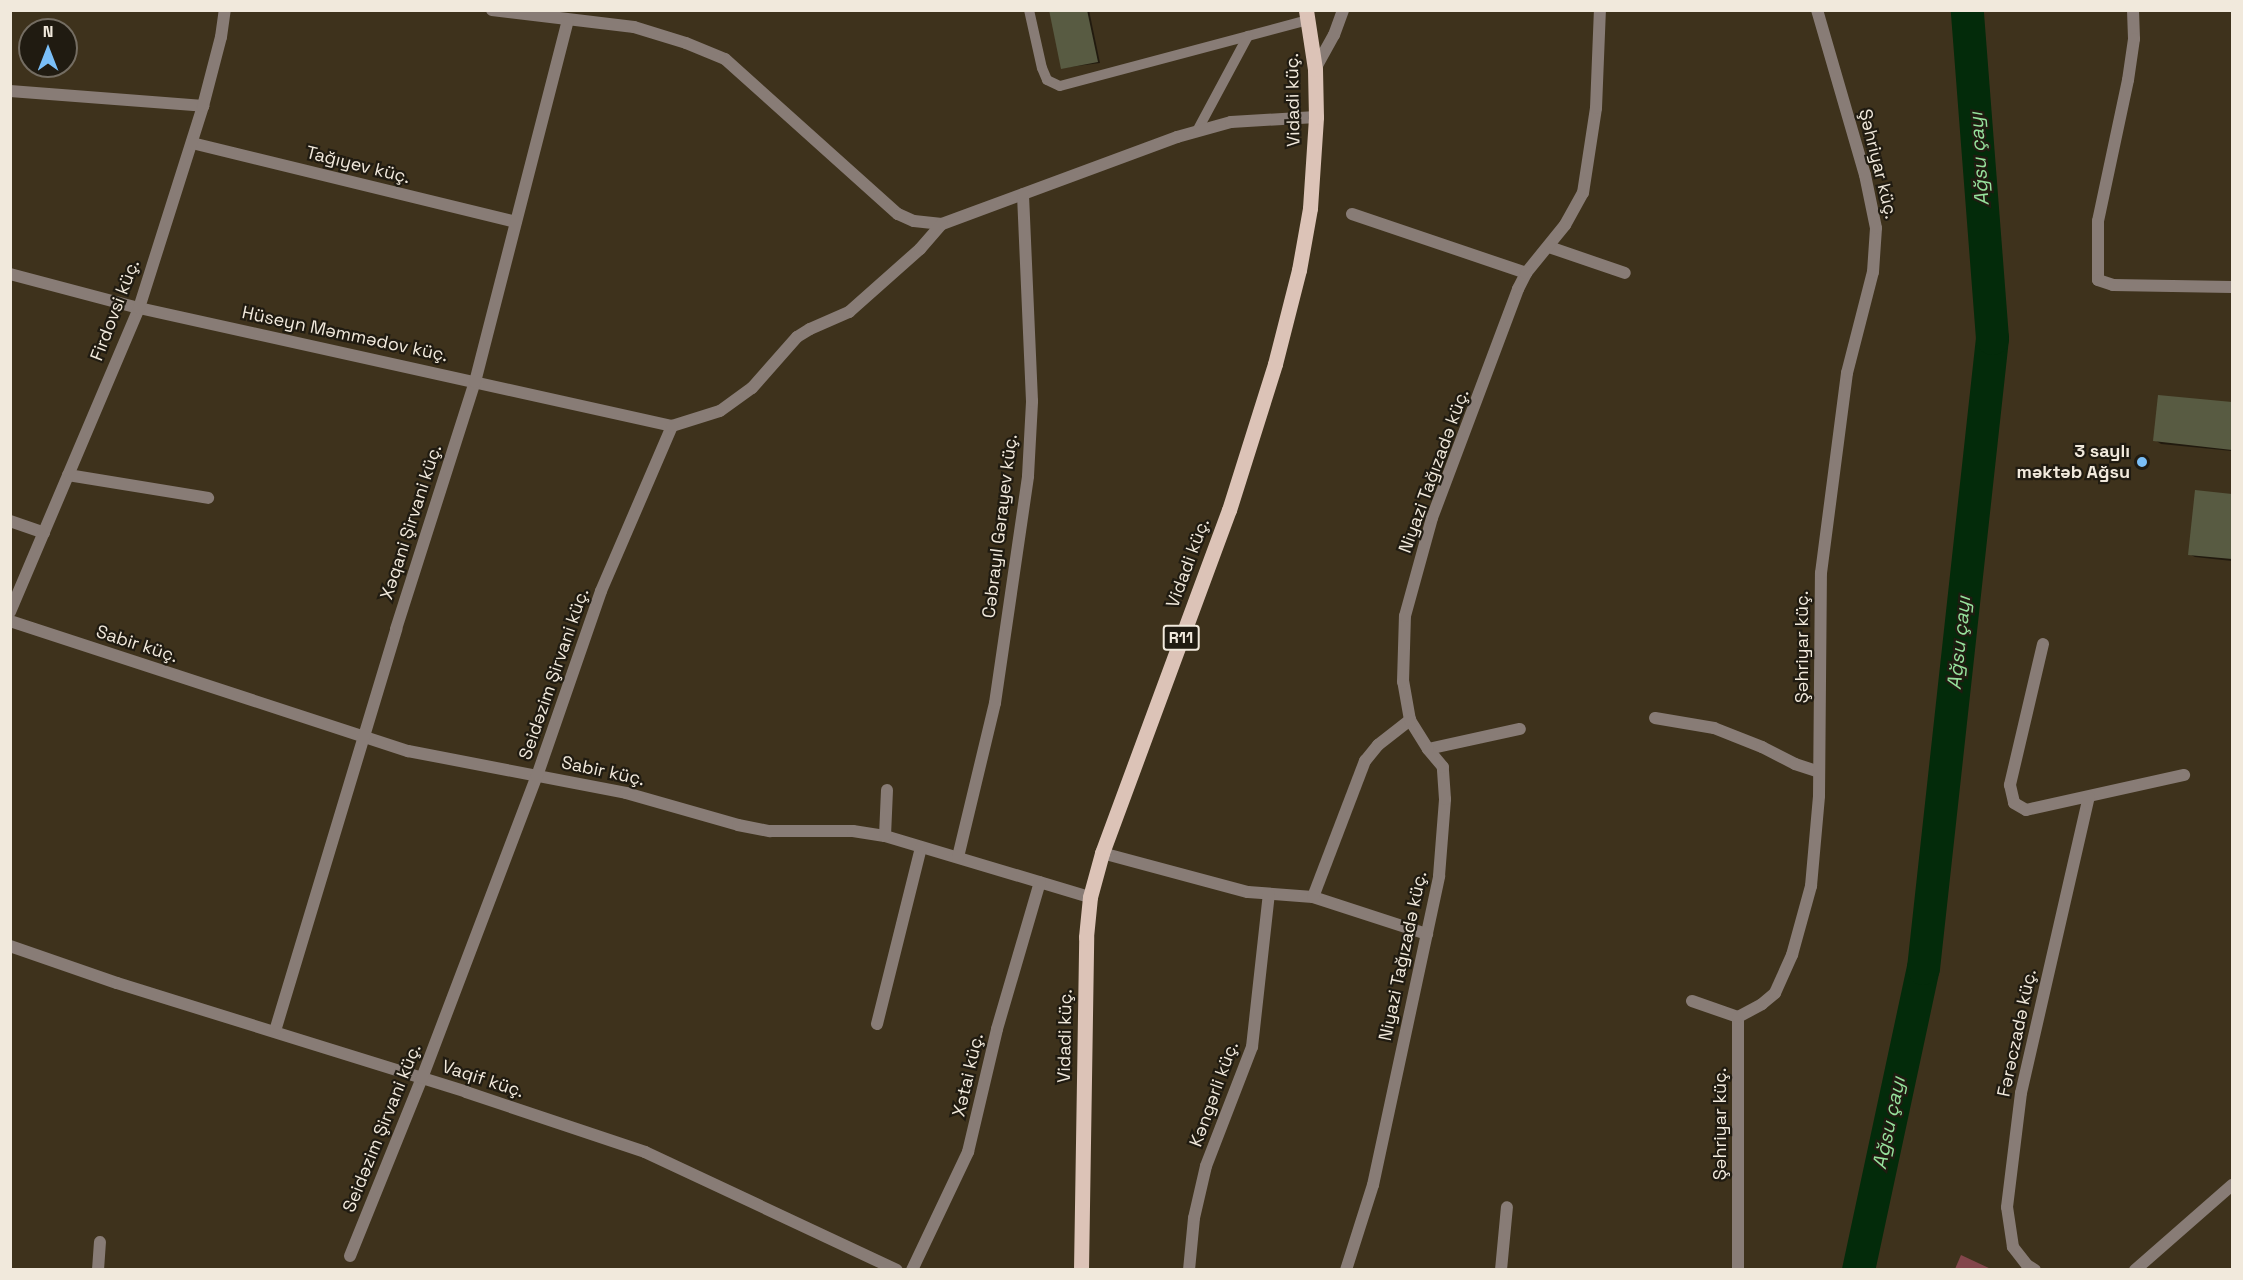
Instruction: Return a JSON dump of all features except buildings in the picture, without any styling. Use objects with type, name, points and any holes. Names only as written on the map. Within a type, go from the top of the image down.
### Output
[{"type":"main road","name":"Vidadi küç.","points":[[1081,1269],[1086,937],[1090,897],[1102,854],[1228,510],[1275,364],[1303,249],[1310,207],[1316,117],[1315,69],[1307,15]]},
{"type":"street","name":"Firdovsi küç.","points":[[10,612],[139,308],[203,106],[221,37],[225,10]]},
{"type":"street","points":[[492,10],[634,27],[686,43],[725,59],[898,214],[914,221],[942,224],[1197,131],[1231,122],[1316,117]]},
{"type":"street","points":[[1315,69],[1334,35],[1343,10]]},
{"type":"street","name":"Niyazi Tağızadə küç.","points":[[1346,1269],[1373,1185],[1439,876],[1445,799],[1443,767],[1428,749],[1410,720],[1403,682],[1405,616],[1432,518],[1526,273],[1549,247],[1583,193],[1596,108],[1600,10]]},
{"type":"street","name":"Şəhriyar küç.","points":[[1738,1269],[1738,1017],[1762,1004],[1775,993],[1792,955],[1811,886],[1819,772],[1821,573],[1847,374],[1873,272],[1876,228],[1864,175],[1817,10]]},
{"type":"street","points":[[2133,10],[2134,39],[2128,80],[2098,221],[2098,280],[2113,285],[2232,287]]},
{"type":"street","name":"Xəqani Şirvani küç.","points":[[275,1031],[363,738],[475,382],[568,20]]},
{"type":"street","points":[[10,91],[203,106]]},
{"type":"street","name":"Tağıyev küç.","points":[[192,143],[516,222]]},
{"type":"street","name":"Cəbrayıl Gərayev küç.","points":[[958,857],[995,703],[1028,476],[1032,401],[1023,194]]},
{"type":"street","points":[[1352,214],[1526,273]]},
{"type":"street","points":[[672,426],[720,411],[752,388],[797,337],[849,312],[920,249],[942,224]]},
{"type":"street","points":[[1549,247],[1625,273]]},
{"type":"street","name":"Hüseyn Məmmədov küç.","points":[[10,274],[139,308],[672,426]]},
{"type":"street","name":"Seidəzim Şirvani küç.","points":[[350,1256],[422,1078],[537,776],[601,591],[672,426]]},
{"type":"street","points":[[68,475],[208,498]]},
{"type":"street","points":[[10,521],[44,533]]},
{"type":"street","name":"Sabir küç.","points":[[10,621],[408,751],[626,793],[738,825],[770,831],[853,831],[885,836],[1090,897]]},
{"type":"street","points":[[2043,644],[2010,785],[2014,802],[2026,810],[2184,776]]},
{"type":"street","points":[[1655,718],[1714,728],[1819,772]]},
{"type":"street","points":[[1313,897],[1365,761],[1378,745],[1410,720]]},
{"type":"street","points":[[1428,749],[1520,729]]},
{"type":"street","points":[[885,836],[887,790]]},
{"type":"street","name":"Fərəczadə küç.","points":[[2035,1269],[2027,1265],[2013,1247],[2007,1207],[2021,1093],[2089,797]]},
{"type":"street","points":[[877,1024],[921,846]]},
{"type":"street","points":[[1102,854],[1248,892],[1313,897],[1427,934]]},
{"type":"street","name":"Xətai küç.","points":[[912,1269],[968,1152],[997,1029],[1040,882]]},
{"type":"street","name":"Kəngərli küç.","points":[[1189,1269],[1194,1218],[1206,1166],[1252,1047],[1269,894]]},
{"type":"street","name":"Vaqif küç.","points":[[10,946],[117,983],[422,1078],[645,1152],[897,1269]]},
{"type":"street","points":[[1692,1001],[1738,1017]]},
{"type":"street","points":[[2134,1269],[2232,1185]]},
{"type":"street","points":[[1501,1269],[1507,1207]]},
{"type":"street","points":[[98,1269],[100,1242]]},
{"type":"lane","points":[[1029,10],[1042,68],[1047,80],[1060,86],[1248,36],[1307,15]]},
{"type":"lane","points":[[1197,131],[1248,36]]},
{"type":"shaded area","points":[[1961,1255],[1991,1269],[1955,1269]]},
{"type":"waterway","name":"Ağsu çayı","points":[[1858,1270],[1923,968],[1992,338],[1967,10]]},
{"type":"place","name":"3 saylı məktəb Ağsu","points":[[2142,462]]}]
